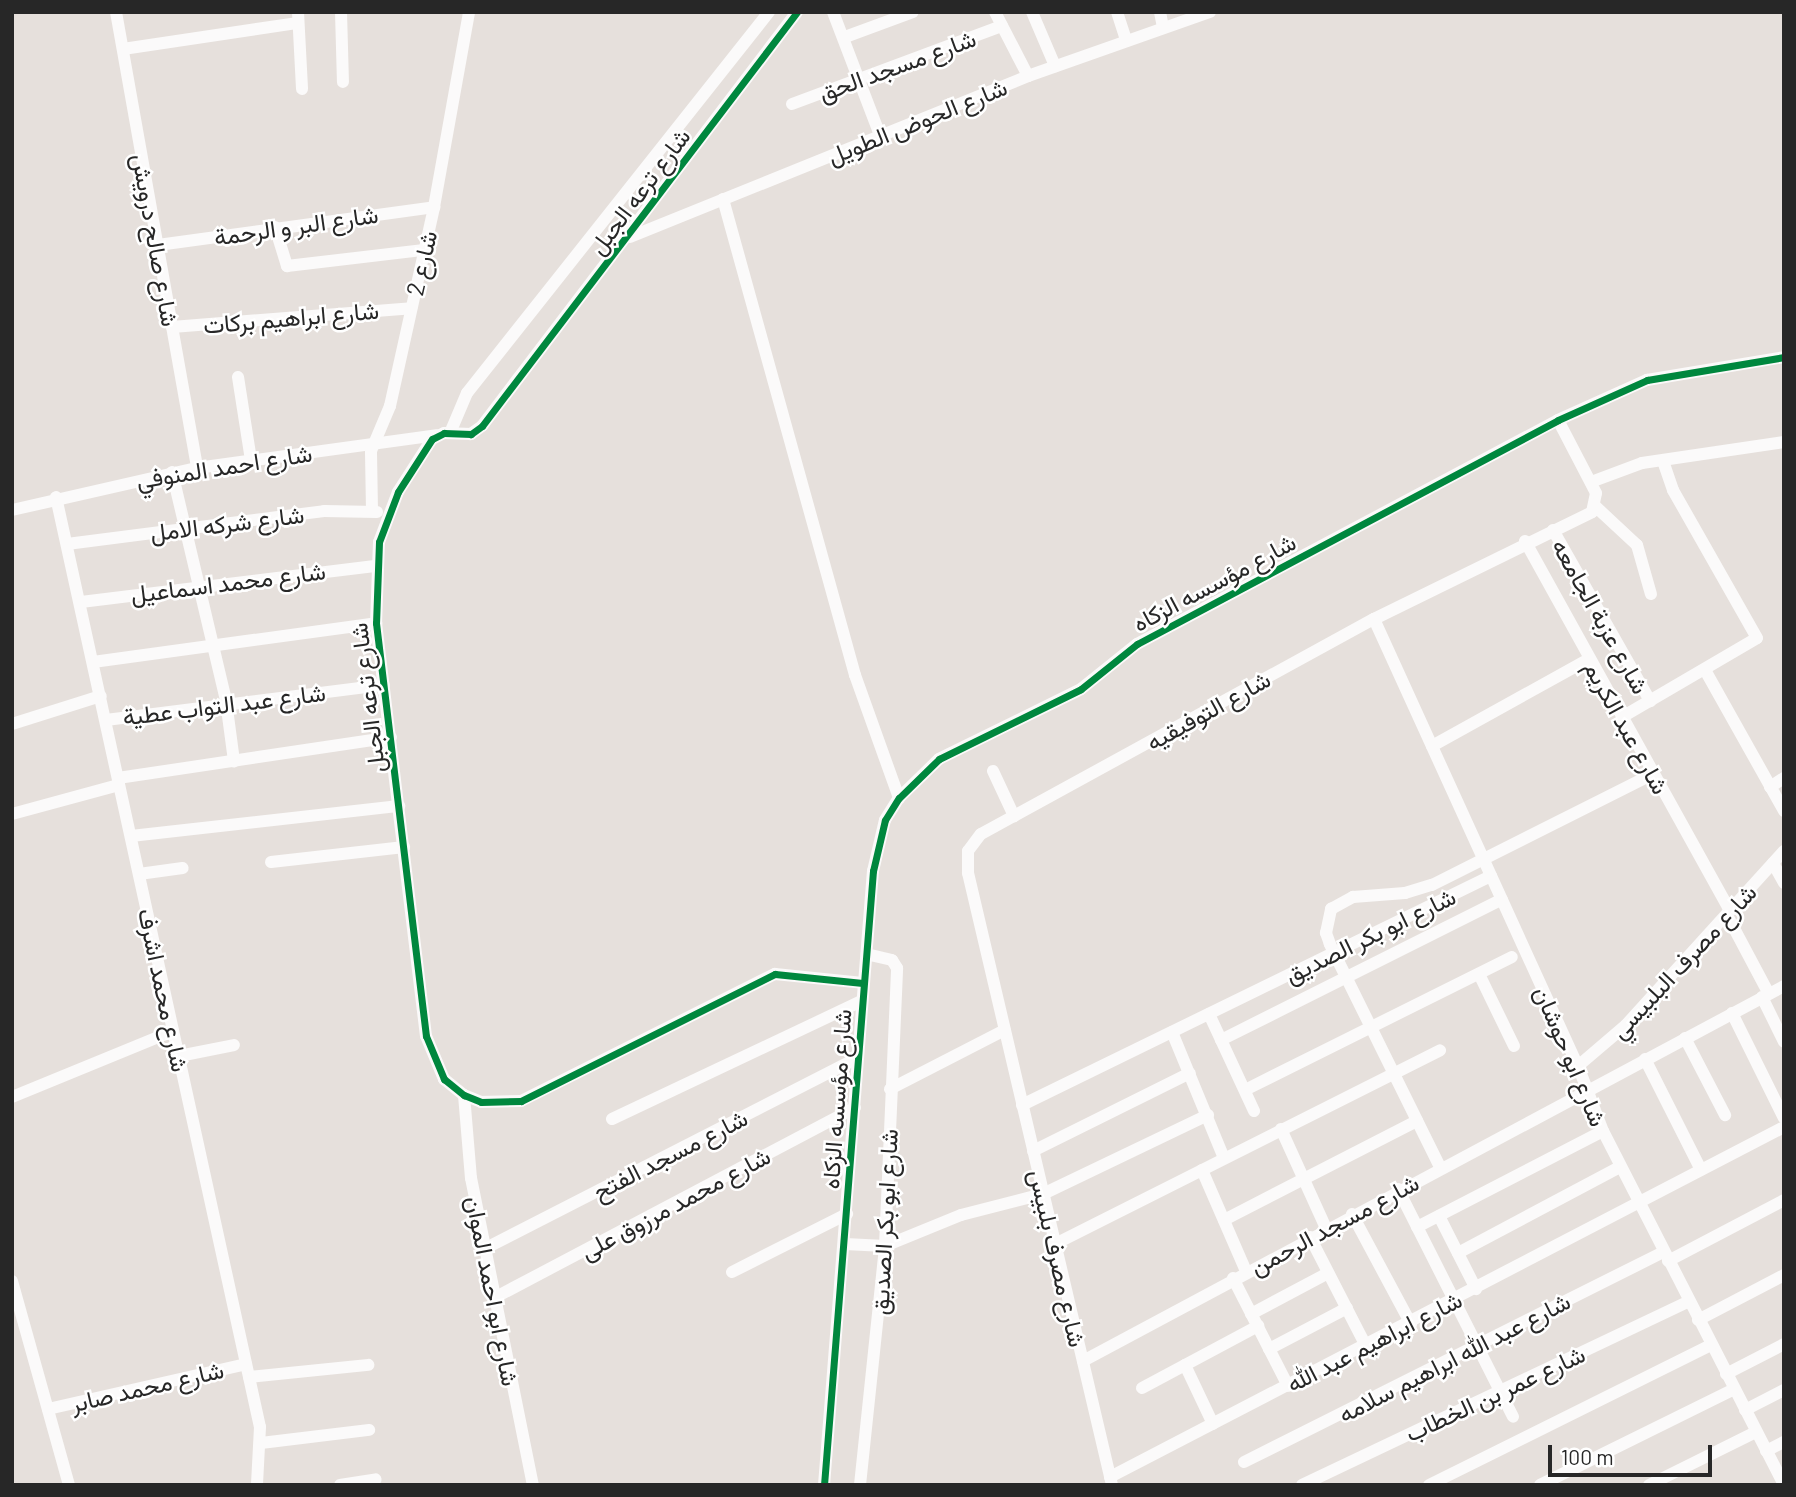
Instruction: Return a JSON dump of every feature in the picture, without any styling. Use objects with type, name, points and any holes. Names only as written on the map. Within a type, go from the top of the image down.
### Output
[{"type":"street","name":"شارع صالح درويش","points":[[117,12],[197,468]]},
{"type":"street","points":[[341,12],[343,82]]},
{"type":"street","name":"شارع 2","points":[[372,510],[373,444],[390,406],[425,250],[469,12]]},
{"type":"street","name":"شارع ترعه الجبل","points":[[464,1095],[432,1059],[376,623],[374,566],[387,514],[444,434],[467,393],[769,12]]},
{"type":"street","name":"شارع ترعه الجبل","points":[[444,434],[471,434],[482,426],[628,238],[797,12]]},
{"type":"street","points":[[833,12],[845,37],[880,135]]},
{"type":"street","points":[[845,37],[896,15],[913,12]]},
{"type":"street","points":[[995,12],[1028,76]]},
{"type":"street","points":[[1032,12],[1055,66]]},
{"type":"street","points":[[1117,12],[1126,40]]},
{"type":"street","points":[[1160,12],[1163,28]]},
{"type":"street","name":"شارع الحوض الطويل","points":[[628,238],[1028,76],[1163,28],[1189,16],[1210,12]]},
{"type":"street","points":[[123,49],[298,18],[302,89]]},
{"type":"street","name":"شارع مسجد الحق","points":[[792,104],[1002,26]]},
{"type":"street","points":[[723,199],[855,676],[898,798]]},
{"type":"street","name":"شارع البر و الرحمة","points":[[158,245],[434,207]]},
{"type":"street","points":[[275,227],[287,265],[425,250]]},
{"type":"street","name":"شارع ابراهيم بركات","points":[[172,327],[411,308]]},
{"type":"street","name":"شارع مؤسسه الزكاه","points":[[824,1485],[845,1244],[856,1059],[877,845],[898,798],[939,759],[1081,689],[1137,643],[1558,420],[1647,380],[1784,357]]},
{"type":"street","points":[[238,377],[251,460]]},
{"type":"street","points":[[1558,420],[1591,482],[1595,506],[1637,545],[1651,594]]},
{"type":"street","name":"شارع احمد المنوفي","points":[[12,510],[56,497],[172,472],[444,434]]},
{"type":"street","points":[[1591,482],[1663,461],[1784,442]]},
{"type":"street","points":[[1622,718],[1752,643],[1756,630],[1673,490],[1663,461]]},
{"type":"street","points":[[172,472],[209,644],[226,701],[234,761]]},
{"type":"street","name":"شارع محمد اشرف","points":[[56,497],[248,1370],[261,1443],[257,1485]]},
{"type":"street","name":"شارع التوفيقيه","points":[[1005,1030],[967,862],[973,841],[1374,619],[1525,541],[1553,530],[1595,506]]},
{"type":"street","name":"شارع شركه الامل","points":[[67,544],[184,527],[372,510],[387,514]]},
{"type":"street","name":"شارع عزبة الجامعه","points":[[1553,530],[1650,701]]},
{"type":"street","name":"شارع عبد الكريم","points":[[1525,541],[1728,913],[1784,1042]]},
{"type":"street","name":"شارع محمد اسماعيل","points":[[81,601],[197,585],[374,566]]},
{"type":"street","name":"شارع ابو حوشان","points":[[1374,619],[1578,1066],[1603,1132],[1637,1203],[1784,1485]]},
{"type":"street","points":[[93,662],[376,623]]},
{"type":"street","points":[[1432,746],[1589,659]]},
{"type":"street","points":[[1705,670],[1784,811]]},
{"type":"street","name":"شارع عبد التواب عطية","points":[[106,720],[226,701],[384,685]]},
{"type":"street","points":[[12,724],[101,696]]},
{"type":"street","points":[[12,814],[119,781],[391,737]]},
{"type":"street","points":[[993,771],[1014,816]]},
{"type":"street","points":[[1440,1167],[1334,952],[1327,920],[1340,901],[1419,890],[1653,774]]},
{"type":"street","points":[[1770,787],[1784,778]]},
{"type":"street","points":[[131,836],[400,806]]},
{"type":"street","points":[[271,862],[404,847]]},
{"type":"street","name":"شارع مصرف البلبيسي","points":[[1578,1066],[1626,1025],[1784,851]]},
{"type":"street","points":[[1773,863],[1784,883]]},
{"type":"street","points":[[139,874],[183,868]]},
{"type":"street","name":"شارع ابو بكر الصديق","points":[[1022,1105],[1491,876]]},
{"type":"street","points":[[1221,1040],[1502,899]]},
{"type":"street","points":[[1245,1090],[1512,957]]},
{"type":"street","name":"شارع ابو بكر الصديق","points":[[860,1485],[885,1246],[897,968],[892,960],[866,959]]},
{"type":"street","points":[[464,1095],[491,1103],[521,1101],[775,974],[863,983]]},
{"type":"street","points":[[1479,974],[1514,1046]]},
{"type":"street","name":"شارع مسجد الرحمن","points":[[1083,1361],[1398,1189],[1572,1102],[1586,1090],[1784,986]]},
{"type":"street","points":[[612,1119],[862,1001]]},
{"type":"street","points":[[1732,1013],[1784,1118]]},
{"type":"street","points":[[1209,1014],[1254,1111]]},
{"type":"street","points":[[891,1088],[1005,1030]]},
{"type":"street","name":"شارع مصرف بلبيس","points":[[1005,1030],[1111,1481]]},
{"type":"street","points":[[12,1097],[173,1031]]},
{"type":"street","points":[[1172,1032],[1224,1158]]},
{"type":"street","points":[[1685,1038],[1725,1115]]},
{"type":"street","points":[[179,1056],[234,1045]]},
{"type":"street","points":[[1055,1244],[1440,1050]]},
{"type":"street","name":"شارع مسجد الفتح","points":[[484,1249],[856,1059]]},
{"type":"street","points":[[1645,1059],[1700,1170]]},
{"type":"street","points":[[1033,1151],[1190,1073]]},
{"type":"street","name":"شارع ابو احمد الموان","points":[[464,1095],[484,1249],[533,1485]]},
{"type":"street","name":"شارع محمد مرزوق على","points":[[494,1298],[855,1108]]},
{"type":"street","points":[[845,1244],[885,1246],[961,1215],[1043,1194],[1208,1115]]},
{"type":"street","points":[[1224,1220],[1417,1121]]},
{"type":"street","name":"شارع ابراهيم عبد الله","points":[[1111,1481],[1213,1424],[1410,1324],[1784,1127]]},
{"type":"street","points":[[1281,1129],[1326,1228]]},
{"type":"street","points":[[1417,1227],[1603,1132]]},
{"type":"street","points":[[1458,1252],[1620,1167]]},
{"type":"street","points":[[1202,1170],[1246,1271]]},
{"type":"street","points":[[1398,1189],[1513,1417]]},
{"type":"street","name":"شارع عبد الله ابراهيم سلامه","points":[[1244,1462],[1477,1346],[1784,1200]]},
{"type":"street","points":[[732,1272],[847,1214]]},
{"type":"street","points":[[1352,1214],[1410,1324]]},
{"type":"street","points":[[1439,1216],[1476,1289]]},
{"type":"street","points":[[1310,1237],[1366,1346]]},
{"type":"street","points":[[1251,1314],[1328,1273]]},
{"type":"street","points":[[1698,1320],[1784,1275]]},
{"type":"street","points":[[1233,1278],[1288,1386]]},
{"type":"street","points":[[12,1281],[69,1485]]},
{"type":"street","name":"شارع عمر بن الخطاب","points":[[1301,1485],[1688,1302]]},
{"type":"street","points":[[1269,1349],[1347,1308]]},
{"type":"street","points":[[1142,1388],[1258,1326]]},
{"type":"street","points":[[1726,1374],[1784,1344]]},
{"type":"street","points":[[1429,1485],[1711,1345]]},
{"type":"street","name":"شارع محمد صابر","points":[[48,1409],[248,1370],[368,1365]]},
{"type":"street","points":[[1185,1365],[1213,1424]]},
{"type":"street","points":[[1541,1485],[1734,1389]]},
{"type":"street","points":[[1745,1410],[1784,1390]]},
{"type":"street","points":[[261,1443],[369,1430]]},
{"type":"street","points":[[1649,1485],[1756,1432]]},
{"type":"street","points":[[1766,1451],[1784,1442]]},
{"type":"street","points":[[341,1485],[376,1479]]},
{"type":"cycle path","points":[[797,12],[482,426],[471,434],[444,433],[432,439],[398,492],[379,542],[376,623],[426,1036],[444,1079],[464,1095],[481,1102],[521,1101],[775,974],[863,983]]},
{"type":"cycle path","points":[[824,1485],[873,871],[885,820],[899,798],[939,759],[1081,689],[1137,644],[1558,420],[1647,380],[1784,357]]}]
